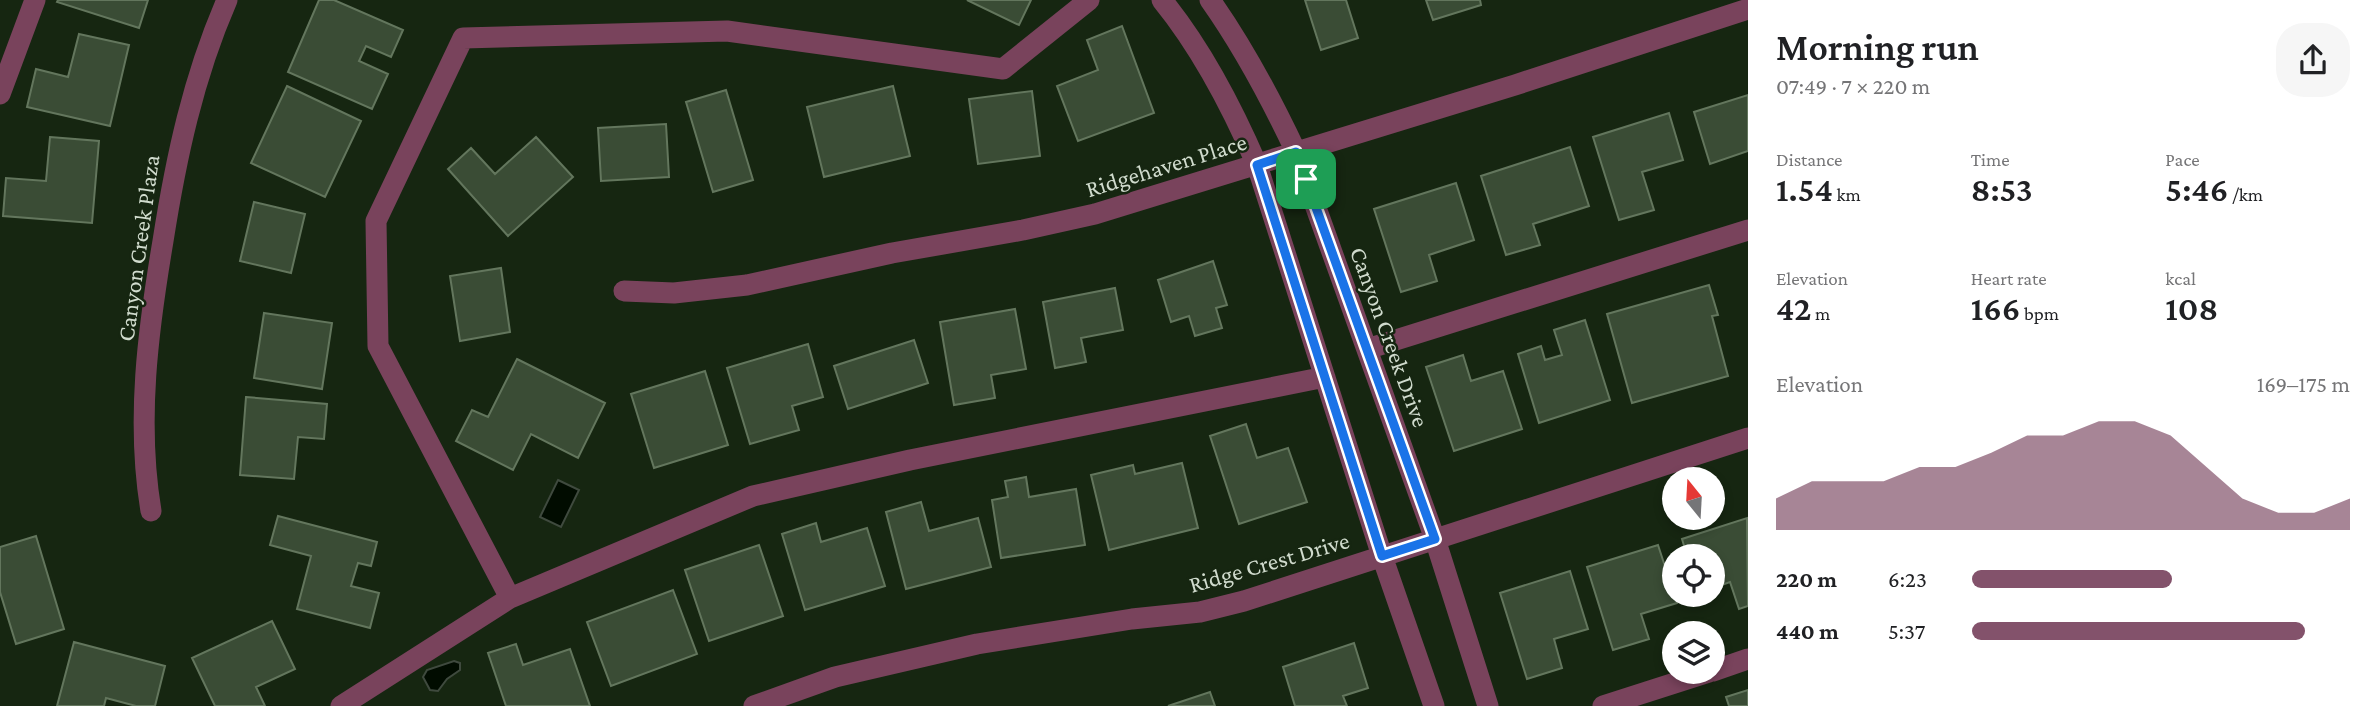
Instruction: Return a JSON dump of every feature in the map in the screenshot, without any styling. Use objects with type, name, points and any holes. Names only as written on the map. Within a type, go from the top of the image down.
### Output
[{"type":"street","points":[[0,94],[35,0]]},
{"type":"street","name":"Canyon Creek Plaza","points":[[151,511],[145,472],[143,410],[155,287],[184,123],[227,0]]},
{"type":"street","points":[[510,598],[378,346],[376,221],[463,38],[727,31],[1003,69],[1089,0]]},
{"type":"street","points":[[1162,0],[1175,15],[1211,72],[1239,123],[1257,165],[1382,556],[1434,706]]},
{"type":"street","name":"Canyon Creek Drive","points":[[1210,0],[1231,30],[1273,103],[1296,152],[1435,539],[1488,706]]},
{"type":"street","name":"Ridgehaven Place","points":[[624,291],[674,293],[747,285],[892,253],[1023,230],[1095,214],[1515,85],[1748,9]]},
{"type":"street","points":[[1367,349],[1748,230]]},
{"type":"street","points":[[341,706],[510,598],[752,496],[910,460],[1325,377]]},
{"type":"street","name":"Ridge Crest Drive","points":[[754,706],[835,677],[977,644],[1132,619],[1200,612],[1244,601],[1748,439]]},
{"type":"street","points":[[1725,666],[1748,659]]},
{"type":"street","points":[[1603,706],[1671,684]]},
{"type":"shaded area","points":[[558,480],[579,490],[561,527],[540,517]]},
{"type":"shaded area","points":[[454,661],[460,663],[460,670],[447,679],[438,691],[430,690],[423,677],[427,670]]},
{"type":"building","points":[[148,0],[139,28],[57,2]]},
{"type":"building","points":[[319,0],[334,0],[403,30],[391,57],[366,46],[359,61],[388,74],[372,109],[288,72]]},
{"type":"building","points":[[967,0],[1031,0],[1019,25]]},
{"type":"building","points":[[1305,0],[1346,0],[1358,38],[1321,50]]},
{"type":"building","points":[[1426,0],[1480,0],[1481,5],[1433,20]]},
{"type":"building","points":[[1122,26],[1154,113],[1078,141],[1057,86],[1098,70],[1087,40]]},
{"type":"building","points":[[79,34],[129,45],[110,126],[27,107],[36,69],[68,77]]},
{"type":"building","points":[[287,86],[361,121],[325,197],[251,163]]},
{"type":"building","points":[[893,86],[910,156],[824,177],[807,107]]},
{"type":"building","points":[[726,90],[753,180],[713,192],[686,102]]},
{"type":"building","points":[[1032,91],[1040,156],[978,164],[969,99]]},
{"type":"building","points":[[1748,95],[1748,151],[1710,164],[1694,112]]},
{"type":"building","points":[[1669,113],[1683,160],[1642,172],[1654,210],[1619,220],[1593,137]]},
{"type":"building","points":[[666,124],[669,177],[601,181],[598,128]]},
{"type":"building","points":[[50,137],[99,141],[92,223],[3,216],[6,178],[46,181]]},
{"type":"building","points":[[536,137],[573,177],[508,236],[448,169],[471,148],[495,174]]},
{"type":"building","points":[[1570,147],[1589,206],[1533,224],[1540,245],[1506,255],[1481,176]]},
{"type":"building","points":[[1456,183],[1474,240],[1429,255],[1437,281],[1401,292],[1374,209]]},
{"type":"building","points":[[254,202],[305,214],[291,273],[240,261]]},
{"type":"building","points":[[1213,261],[1227,305],[1216,308],[1222,328],[1195,336],[1189,316],[1171,322],[1158,280]]},
{"type":"building","points":[[501,268],[510,332],[460,341],[450,276]]},
{"type":"building","points":[[1709,285],[1718,315],[1712,316],[1728,376],[1632,403],[1607,314]]},
{"type":"building","points":[[1115,288],[1123,330],[1081,338],[1086,362],[1055,368],[1043,302]]},
{"type":"building","points":[[1015,309],[1026,369],[991,375],[995,398],[954,405],[940,322]]},
{"type":"building","points":[[264,313],[332,323],[322,389],[254,378]]},
{"type":"building","points":[[1585,320],[1610,400],[1539,423],[1518,354],[1541,346],[1545,360],[1562,355],[1554,330]]},
{"type":"building","points":[[914,340],[928,383],[848,409],[834,366]]},
{"type":"building","points":[[808,344],[823,397],[792,406],[799,430],[750,444],[727,368]]},
{"type":"building","points":[[1463,355],[1471,381],[1503,371],[1522,429],[1454,451],[1426,367]]},
{"type":"building","points":[[517,359],[605,403],[578,458],[531,434],[513,470],[456,441],[472,410],[488,417]]},
{"type":"building","points":[[705,371],[728,445],[654,468],[631,394]]},
{"type":"building","points":[[246,397],[327,404],[324,439],[298,437],[294,479],[240,475]]},
{"type":"building","points":[[1246,424],[1257,458],[1288,448],[1307,502],[1239,524],[1210,436]]},
{"type":"building","points":[[1182,463],[1198,528],[1109,550],[1091,475],[1133,465],[1135,474]]},
{"type":"building","points":[[1026,477],[1029,497],[1076,489],[1085,545],[1001,558],[992,500],[1008,497],[1005,481]]},
{"type":"building","points":[[921,502],[929,531],[978,518],[991,567],[906,589],[886,512]]},
{"type":"building","points":[[278,516],[377,542],[371,566],[358,563],[351,586],[379,593],[370,628],[297,609],[311,556],[270,545]]},
{"type":"building","points":[[1747,518],[1748,606],[1739,609],[1730,582],[1725,584],[1725,544],[1683,544],[1682,539],[1710,530],[1726,530],[1726,525]]},
{"type":"building","points":[[816,523],[821,542],[867,528],[885,586],[805,610],[782,534]]},
{"type":"building","points":[[36,536],[64,629],[16,644],[0,592],[0,547]]},
{"type":"building","points":[[759,545],[783,616],[709,641],[685,570]]},
{"type":"building","points":[[1658,545],[1662,557],[1664,607],[1641,614],[1649,639],[1613,650],[1587,567]]},
{"type":"building","points":[[1570,571],[1588,629],[1554,639],[1562,668],[1527,679],[1500,593]]},
{"type":"building","points":[[673,590],[697,654],[611,686],[587,622]]},
{"type":"building","points":[[272,621],[295,669],[256,687],[265,706],[215,706],[192,658]]},
{"type":"building","points":[[74,642],[165,666],[155,706],[136,706],[106,698],[104,706],[57,706]]},
{"type":"building","points":[[1354,643],[1368,688],[1343,696],[1347,706],[1295,706],[1283,667]]},
{"type":"building","points":[[516,644],[523,665],[570,649],[590,706],[506,706],[488,653]]},
{"type":"building","points":[[1748,690],[1748,706],[1729,706],[1726,697]]},
{"type":"building","points":[[1210,692],[1215,706],[1168,706]]},
{"type":"route","points":[[1296,152],[1306,179],[1435,539],[1382,556],[1257,165],[1296,152]]}]
